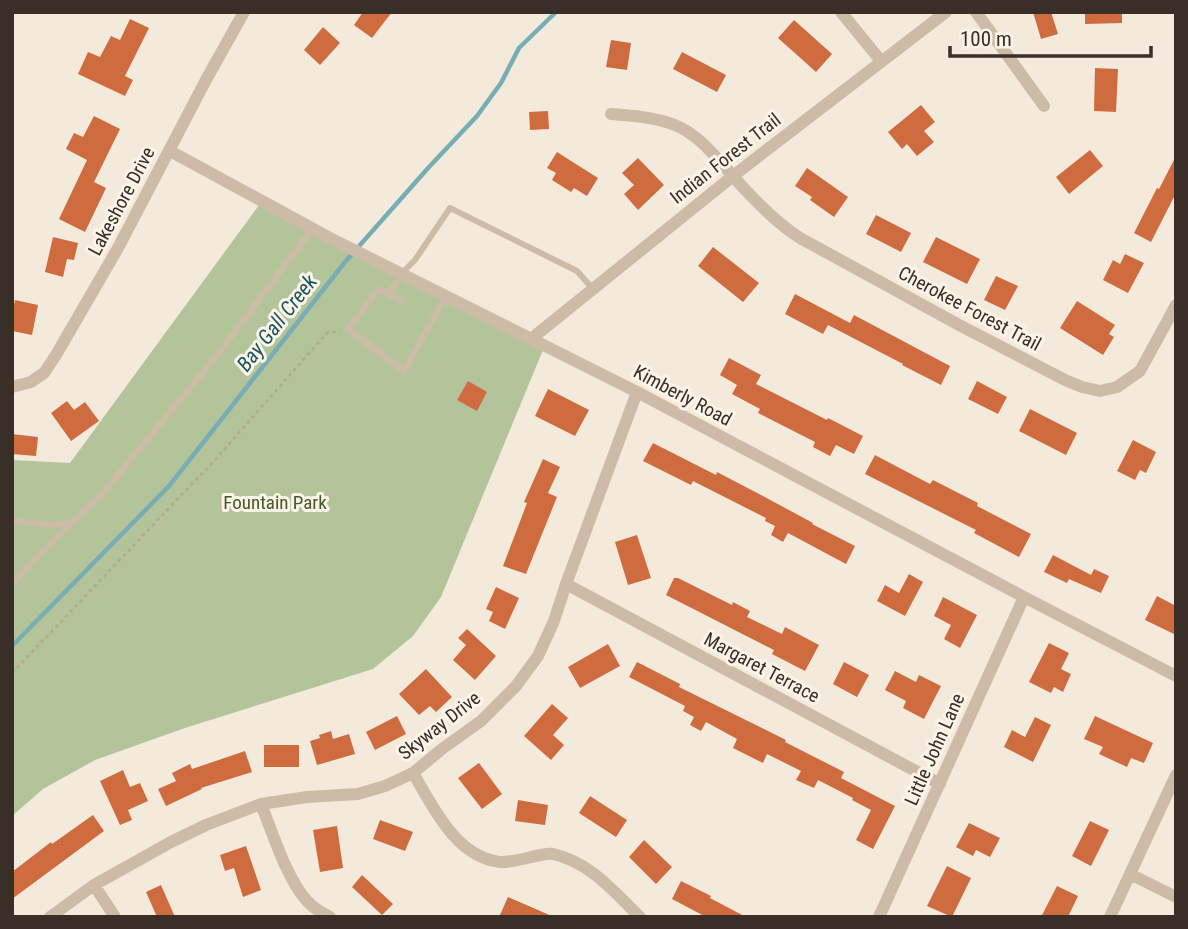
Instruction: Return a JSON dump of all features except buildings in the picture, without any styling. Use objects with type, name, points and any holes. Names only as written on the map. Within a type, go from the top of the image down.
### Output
[{"type":"street","name":"Lakeshore Drive","points":[[12,387],[31,382],[44,373],[57,355],[118,248],[244,12]]},
{"type":"street","points":[[841,12],[881,61]]},
{"type":"street","name":"Indian Forest Trail","points":[[531,338],[733,176],[946,12]]},
{"type":"street","points":[[976,12],[1044,106]]},
{"type":"street","name":"Cherokee Forest Trail","points":[[611,114],[649,118],[676,125],[701,141],[786,229],[961,326],[1082,387],[1100,391],[1117,387],[1140,371],[1176,305]]},
{"type":"street","name":"Kimberly Road","points":[[170,151],[330,238],[637,392],[1176,676]]},
{"type":"street","name":"Skyway Drive","points":[[50,917],[94,885],[206,825],[261,804],[307,797],[358,794],[385,786],[413,773],[481,721],[516,687],[538,656],[554,621],[637,392]]},
{"type":"street","name":"Margaret Terrace","points":[[566,584],[940,784]]},
{"type":"street","name":"Little John Lane","points":[[878,917],[1024,597]]},
{"type":"street","points":[[413,773],[459,842],[475,854],[500,862],[524,860],[550,853],[576,861],[598,877],[640,917]]},
{"type":"street","points":[[1110,917],[1176,775]]},
{"type":"street","points":[[261,804],[298,890],[308,904],[330,917]]},
{"type":"street","points":[[1130,874],[1176,897]]},
{"type":"street","points":[[94,885],[115,917]]},
{"type":"lane","points":[[389,295],[401,274],[415,260],[450,208],[577,271],[592,288]]},
{"type":"lane","points":[[12,585],[103,493],[166,419],[313,229]]},
{"type":"lane","points":[[401,301],[379,289],[348,329],[404,371],[446,296]]},
{"type":"lane","points":[[12,521],[55,525],[72,522]]},
{"type":"path","points":[[13,670],[214,461],[327,333],[348,329]]},
{"type":"green space","name":"Fountain Park","points":[[262,201],[545,345],[441,597],[413,636],[373,669],[185,728],[95,760],[43,789],[12,816],[12,460],[70,463]]},
{"type":"waterway","name":"Bay Gall Creek","points":[[12,646],[169,486],[345,262],[477,116],[501,83],[519,48],[556,12]]}]
